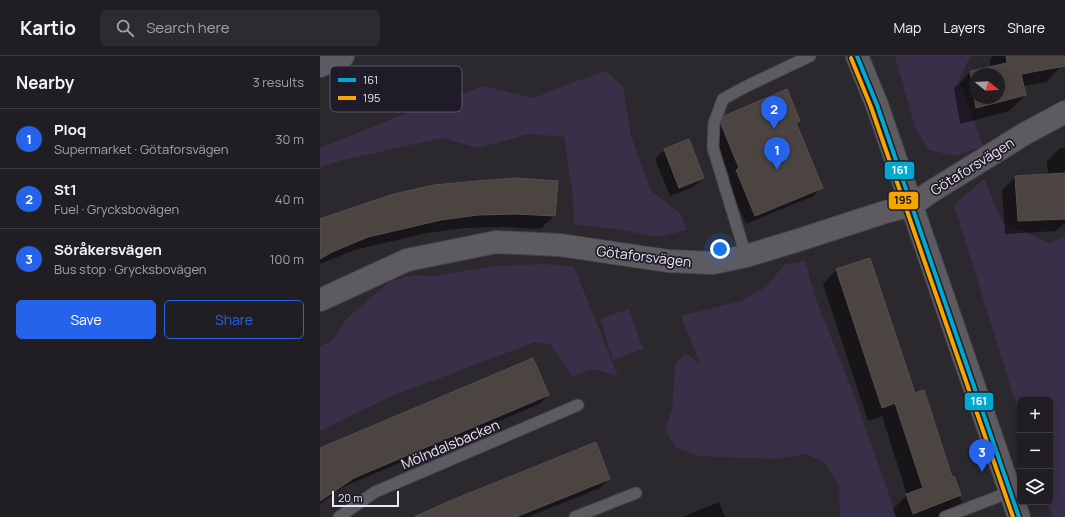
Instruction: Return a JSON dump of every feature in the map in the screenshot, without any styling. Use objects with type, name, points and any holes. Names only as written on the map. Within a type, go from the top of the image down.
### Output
[{"type":"main road","points":[[320,66],[343,56]]},
{"type":"street","points":[[857,56],[878,106],[1010,492],[1020,517]]},
{"type":"street","points":[[866,56],[878,106]]},
{"type":"street","name":"Götaforsvägen","points":[[320,300],[407,260],[496,242],[560,245],[668,261],[713,263],[746,256],[912,205],[1026,133],[1065,112]]},
{"type":"lane","points":[[746,256],[713,148],[714,123],[723,99],[810,56]]},
{"type":"lane","name":"Mölndalsbacken","points":[[339,517],[375,492],[578,405]]},
{"type":"lane","points":[[945,517],[1010,492]]},
{"type":"lane","points":[[575,517],[636,493]]},
{"type":"shaded area","points":[[895,56],[970,56],[959,81],[983,146],[955,156],[929,150],[915,128]]},
{"type":"shaded area","points":[[606,71],[623,87],[631,136],[651,191],[681,214],[686,230],[660,237],[574,224],[573,198],[564,137],[529,134],[478,148],[442,138],[339,161],[320,167],[320,148],[409,112],[462,112],[462,93],[483,86],[534,98]]},
{"type":"shaded area","points":[[984,179],[1003,223],[1050,243],[1065,236],[1065,517],[1053,517],[1048,505],[1053,505],[1053,397],[1017,397],[1017,407],[954,205]]},
{"type":"shaded area","points":[[805,261],[815,297],[852,390],[897,517],[840,517],[839,485],[825,463],[807,454],[777,459],[700,456],[676,448],[665,430],[672,410],[675,364],[686,353],[701,365],[681,316],[741,301],[767,286],[784,265]]},
{"type":"shaded area","points":[[543,264],[574,267],[618,376],[594,369],[572,376],[551,345],[535,342],[387,398],[320,431],[320,346],[333,340],[346,319],[389,282],[412,275],[434,276],[495,266]]},
{"type":"shaded area","points":[[629,309],[643,349],[613,360],[600,319]]},
{"type":"building","points":[[1006,56],[1065,56],[1065,66],[1021,74],[1026,95],[1005,100],[1005,68],[984,68],[1007,63]]},
{"type":"building","points":[[787,89],[800,121],[796,123],[823,188],[755,216],[736,170],[739,168],[721,124],[724,116]]},
{"type":"building","points":[[975,104],[991,104],[976,108]]},
{"type":"building","points":[[689,139],[704,178],[679,188],[664,149]]},
{"type":"building","points":[[1065,173],[1065,219],[1018,221],[1015,176]]},
{"type":"building","points":[[516,178],[558,181],[555,216],[517,214],[478,215],[441,220],[368,237],[332,252],[320,259],[320,219],[394,194],[434,185]]},
{"type":"building","points":[[870,258],[915,393],[924,390],[952,477],[954,476],[961,495],[913,514],[906,494],[923,488],[895,403],[882,408],[836,269]]},
{"type":"building","points":[[533,358],[549,395],[354,478],[320,501],[320,448]]},
{"type":"building","points":[[596,442],[610,479],[516,517],[414,517],[452,500]]},
{"type":"transit line","name":"161","points":[[857,56],[877,105],[1019,517]]},
{"type":"transit line","name":"195","points":[[851,58],[871,107],[1013,517]]},
{"type":"place","name":"St1","points":[[774,129]]},
{"type":"place","name":"Ploq","points":[[777,170]]},
{"type":"place","name":"Söråkersvägen","points":[[982,472]]}]
